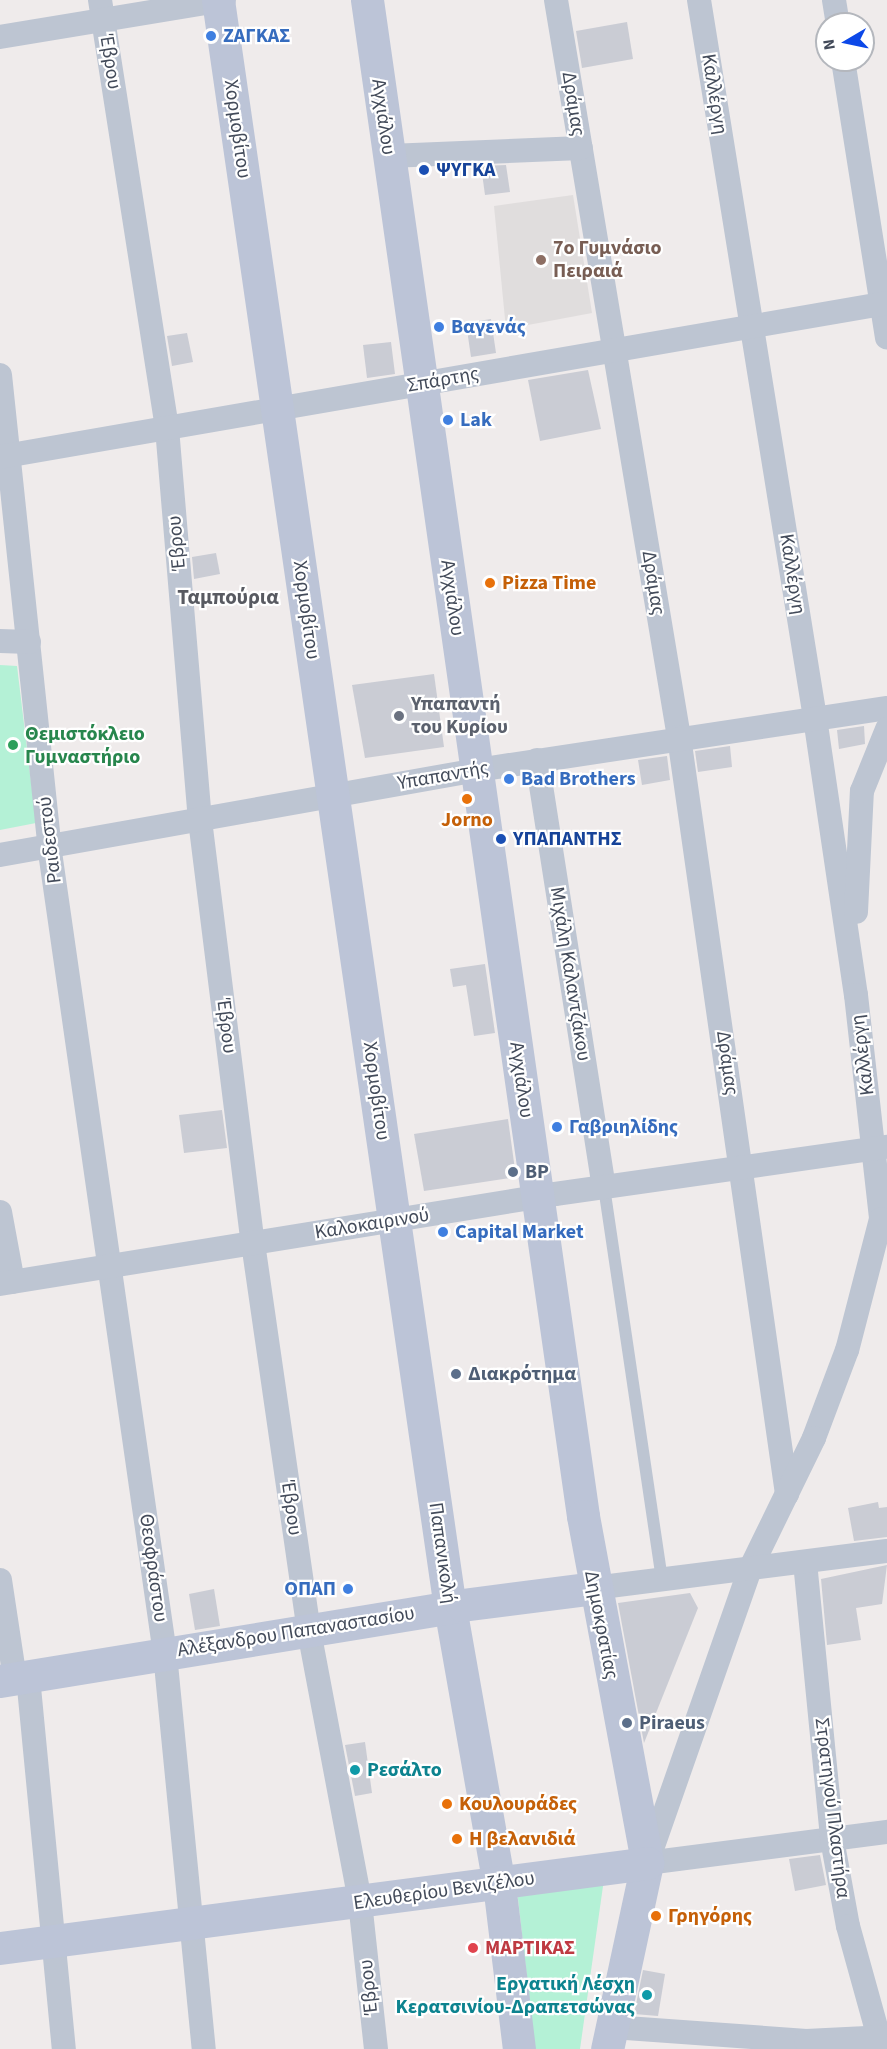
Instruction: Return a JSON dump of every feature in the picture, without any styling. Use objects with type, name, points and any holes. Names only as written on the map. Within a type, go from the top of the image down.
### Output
[{"type":"main road","name":"Χορμοβίτου","points":[[220,0],[395,1221]]},
{"type":"main road","name":"Αγχιάλου","points":[[367,0],[538,1197]]},
{"type":"main road","name":"Δημοκρατίας","points":[[538,1197],[594,1588],[647,1863],[610,2038]]},
{"type":"main road","name":"Παπανικολή","points":[[395,1221],[450,1607],[498,1884]]},
{"type":"main road","name":"Αλέξανδρου Παπαναστασίου","points":[[14,1679],[450,1607],[594,1588]]},
{"type":"main road","name":"Ελευθερίου Βενιζέλου","points":[[0,1948],[647,1863]]},
{"type":"main road","points":[[498,1884],[519,2049]]},
{"type":"street","points":[[0,37],[102,10],[220,0]]},
{"type":"street","name":"Δράμας","points":[[556,0],[679,737],[742,1167]]},
{"type":"street","name":"Καλλέργη","points":[[647,1863],[750,1569],[814,1438],[867,1286],[881,1219],[880,1148],[815,718],[699,0]]},
{"type":"street","name":"Έβρου","points":[[102,10],[167,428],[200,820],[253,1243],[309,1631],[360,1902],[376,2049]]},
{"type":"street","points":[[845,72],[884,304],[887,338]]},
{"type":"street","points":[[389,156],[581,148]]},
{"type":"street","name":"Σπάρτης","points":[[5,456],[884,304]]},
{"type":"street","name":"Ραιδεστού","points":[[0,375],[5,456],[29,642],[49,845],[109,1267]]},
{"type":"street","points":[[0,641],[29,642]]},
{"type":"street","name":"Υπαπαντής","points":[[0,855],[537,760],[679,737],[887,708]]},
{"type":"street","points":[[856,995],[857,823],[862,791],[887,729]]},
{"type":"street","name":"Μιχάλη Καλαντζάκου","points":[[537,760],[604,1187]]},
{"type":"street","name":"Καλοκαιρινού","points":[[7,1283],[538,1197],[880,1148]]},
{"type":"street","points":[[742,1167],[788,1494]]},
{"type":"street","points":[[0,1212],[7,1283]]},
{"type":"street","name":"Θεοφράστου","points":[[109,1267],[165,1654],[204,2049]]},
{"type":"street","points":[[594,1588],[887,1551]]},
{"type":"street","name":"Στρατηγού Πλαστήρα","points":[[805,1562],[832,1839],[848,1926],[883,2041]]},
{"type":"street","points":[[0,1580],[54,1941],[64,2049]]},
{"type":"street","name":"Ελευθερίου Βενιζέλου","points":[[647,1863],[887,1832]]},
{"type":"street","points":[[610,2038],[807,2045],[883,2041]]},
{"type":"lane","points":[[604,1187],[662,1580]]},
{"type":"shaded area","name":"7ο Γυμνάσιο Πειραιά","points":[[573,195],[592,313],[506,329],[494,206]]},
{"type":"green space","name":"Θεμιστόκλειο Γυμναστήριο","points":[[0,665],[17,666],[36,823],[0,830]]},
{"type":"green space","points":[[604,1879],[580,2049],[535,2049],[517,1890]]},
{"type":"building","points":[[627,22],[633,59],[582,68],[576,31]]},
{"type":"building","points":[[506,165],[510,192],[485,195],[481,166]]},
{"type":"building","points":[[491,319],[496,353],[471,357],[466,323]]},
{"type":"building","points":[[187,333],[193,362],[172,366],[167,336]]},
{"type":"building","points":[[391,342],[395,374],[367,378],[363,345]]},
{"type":"building","points":[[588,370],[601,429],[540,441],[528,380]]},
{"type":"building","points":[[216,553],[220,574],[194,579],[192,557]]},
{"type":"building","name":"Υπαπαντή του Κυρίου","points":[[434,674],[444,747],[365,758],[352,685]]},
{"type":"building","points":[[864,726],[865,744],[839,749],[837,730]]},
{"type":"building","points":[[730,746],[732,767],[698,772],[695,751]]},
{"type":"building","points":[[667,756],[670,780],[642,785],[638,760]]},
{"type":"building","points":[[485,964],[495,1033],[474,1036],[466,985],[453,987],[450,969]]},
{"type":"building","points":[[222,1110],[227,1148],[184,1153],[179,1115]]},
{"type":"building","points":[[508,1119],[516,1177],[424,1191],[414,1134]]},
{"type":"building","points":[[878,1502],[879,1508],[887,1507],[887,1537],[854,1541],[848,1508]]},
{"type":"building","points":[[887,1565],[882,1604],[856,1608],[861,1640],[827,1645],[821,1579]]},
{"type":"building","points":[[214,1589],[220,1626],[195,1630],[189,1594]]},
{"type":"building","points":[[690,1593],[698,1608],[644,1743],[618,1603]]},
{"type":"building","name":"Ρεσάλτο","points":[[365,1742],[372,1793],[355,1796],[345,1745]]},
{"type":"building","points":[[820,1855],[826,1885],[795,1891],[789,1859]]},
{"type":"building","name":"Εργατική Λέσχη Κερατσινίου-Δραπετσώνας","points":[[643,1970],[665,1974],[658,2016],[634,2014]]},
{"type":"place","name":"ΖΑΓΚΑΣ","points":[[211,36]]},
{"type":"place","name":"ΨΥΓΚΑ","points":[[424,170]]},
{"type":"place","name":"7ο Γυμνάσιο Πειραιά","points":[[541,260]]},
{"type":"place","name":"Βαγενάς","points":[[439,327]]},
{"type":"place","name":"Lak","points":[[448,420]]},
{"type":"place","name":"Pizza Time","points":[[490,583]]},
{"type":"place","name":"Υπαπαντή του Κυρίου","points":[[399,716]]},
{"type":"place","name":"Θεμιστόκλειο Γυμναστήριο","points":[[13,745]]},
{"type":"place","name":"Bad Brothers","points":[[509,779]]},
{"type":"place","name":"Jorno","points":[[467,799]]},
{"type":"place","name":"ΥΠΑΠΑΝΤΗΣ","points":[[501,839]]},
{"type":"place","name":"Γαβριηλίδης","points":[[557,1127]]},
{"type":"place","name":"BP","points":[[513,1172]]},
{"type":"place","name":"Capital Market","points":[[443,1232]]},
{"type":"place","name":"Διακρότημα","points":[[456,1374]]},
{"type":"place","name":"ΟΠΑΠ","points":[[348,1589]]},
{"type":"place","name":"Piraeus","points":[[627,1723]]},
{"type":"place","name":"Ρεσάλτο","points":[[355,1770]]},
{"type":"place","name":"Κουλουράδες","points":[[447,1804]]},
{"type":"place","name":"Η βελανιδιά","points":[[457,1839]]},
{"type":"place","name":"Γρηγόρης","points":[[656,1916]]},
{"type":"place","name":"ΜΑΡΤΙΚΑΣ","points":[[473,1948]]},
{"type":"place","name":"Εργατική Λέσχη Κερατσινίου-Δραπετσώνας","points":[[647,1995]]},
{"type":"district","name":"Ταμπούρια","points":[[228,597]]}]
